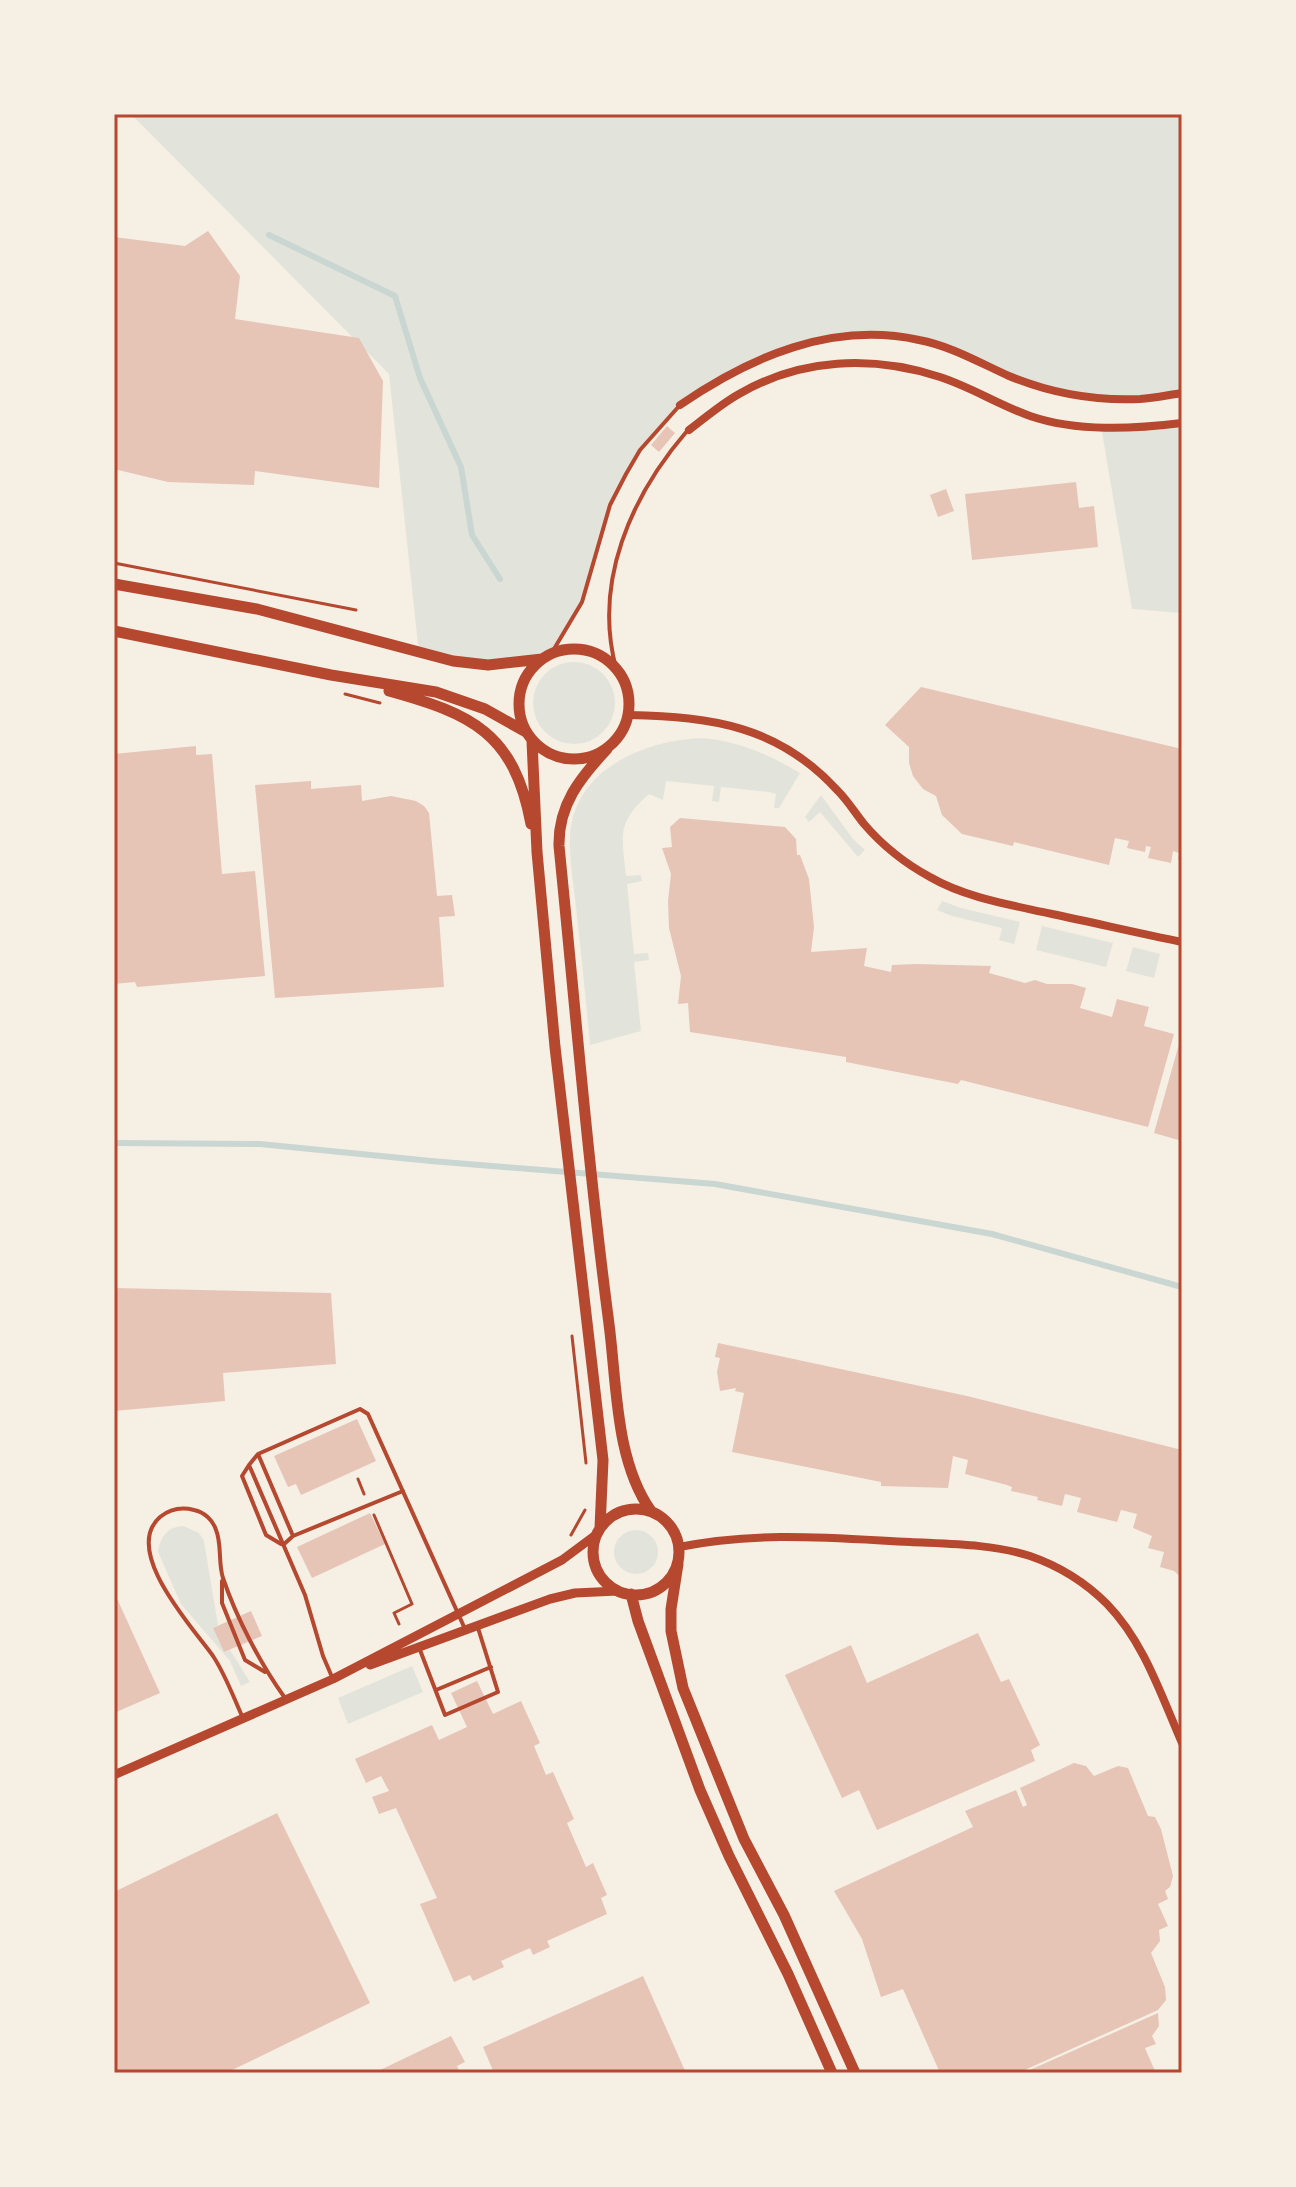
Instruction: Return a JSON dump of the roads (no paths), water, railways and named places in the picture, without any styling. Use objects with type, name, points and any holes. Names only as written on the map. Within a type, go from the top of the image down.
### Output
[{"type":"main road","points":[[114,584],[257,609],[453,661],[488,665],[546,657],[570,649],[591,651],[616,668],[626,685],[629,715],[622,734],[578,783],[567,801],[559,833],[604,1286],[627,1462],[632,1479],[651,1511],[670,1525],[679,1547],[671,1631],[683,1688],[744,1839],[784,1915],[855,2073]]},
{"type":"main road","points":[[114,631],[459,698],[485,709],[529,736],[549,753],[568,760],[589,758],[607,749]]},
{"type":"main road","points":[[546,657],[528,674],[520,692],[519,713],[529,736],[536,787],[537,852],[555,1047],[603,1460],[604,1488],[593,1547],[596,1567],[607,1583],[618,1591],[631,1594],[643,1595],[660,1588],[673,1575],[678,1564]]},
{"type":"main road","points":[[331,675],[436,705],[468,719],[488,733],[504,749],[515,768],[537,852]]},
{"type":"main road","points":[[598,1531],[608,1519],[626,1510],[651,1511]]},
{"type":"main road","points":[[631,1594],[700,1790],[832,2073]]},
{"type":"street","points":[[680,405],[716,381],[776,352],[813,341],[851,337],[919,339],[970,356],[1010,376],[1049,389],[1099,399],[1143,399],[1182,393]]},
{"type":"street","points":[[689,430],[738,394],[767,380],[828,363],[865,362],[904,367],[942,377],[1031,416],[1065,423],[1148,427],[1182,423]]},
{"type":"street","points":[[629,715],[723,724],[787,746],[815,767],[894,853],[932,879],[1020,907],[1182,942]]},
{"type":"street","points":[[333,1679],[562,1560],[598,1531]]},
{"type":"street","points":[[679,1547],[723,1538],[806,1536],[990,1547],[1032,1557],[1070,1575],[1109,1606],[1138,1644],[1182,1743]]},
{"type":"street","points":[[114,1775],[333,1679],[478,1625],[575,1593],[618,1591]]},
{"type":"lane","points":[[546,657],[582,602],[610,505],[631,463],[680,405]]},
{"type":"lane","points":[[616,668],[609,642],[608,613],[618,555],[652,475],[689,430]]},
{"type":"lane","points":[[283,1545],[266,1535],[242,1476],[258,1454],[360,1409],[365,1410],[465,1630]]},
{"type":"lane","points":[[258,1454],[293,1536]]},
{"type":"lane","points":[[249,1465],[305,1595],[333,1679]]},
{"type":"lane","points":[[283,1545],[293,1536],[403,1491]]},
{"type":"lane","points":[[243,1719],[213,1657],[181,1618],[165,1592],[151,1553],[151,1534],[157,1519],[172,1509],[193,1509],[207,1515],[217,1530],[222,1603],[245,1660],[267,1674]]},
{"type":"lane","points":[[222,1577],[267,1674],[286,1700]]},
{"type":"lane","points":[[418,1647],[445,1715],[498,1692],[478,1625]]},
{"type":"lane","points":[[436,1690],[491,1667]]},
{"type":"waterway","points":[[269,235],[395,296],[420,378],[461,467],[472,535],[500,579]]},
{"type":"waterway","points":[[114,1143],[260,1144],[715,1184],[992,1234],[1182,1287]]}]
